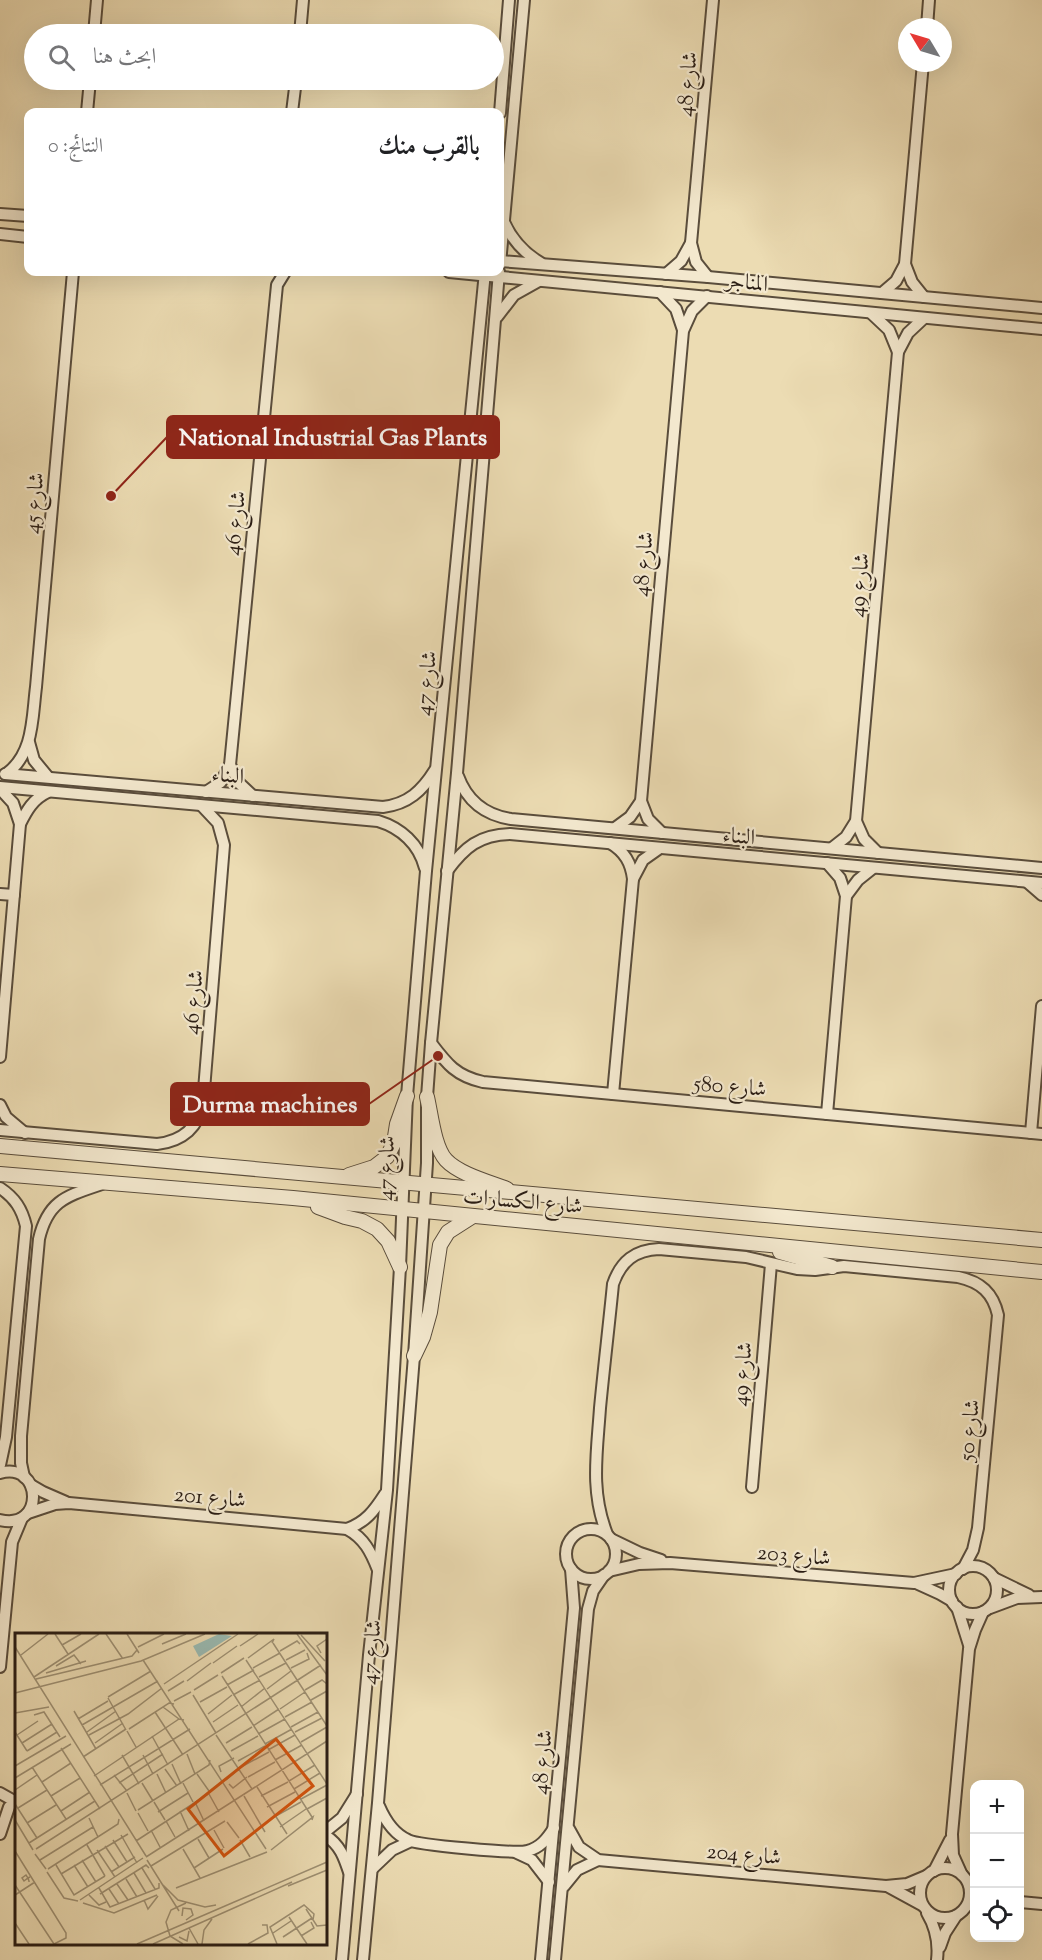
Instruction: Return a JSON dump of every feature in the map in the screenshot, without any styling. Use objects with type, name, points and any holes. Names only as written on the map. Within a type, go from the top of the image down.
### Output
[{"type":"street","points":[[95,24],[97,0]]},
{"type":"street","points":[[301,24],[303,0]]},
{"type":"street","points":[[504,63],[509,0]]},
{"type":"street","points":[[504,210],[524,0]]},
{"type":"street","name":"شارع 48","points":[[708,277],[696,262],[691,243],[713,0]]},
{"type":"street","points":[[928,18],[929,0]]},
{"type":"street","points":[[882,293],[896,281],[905,264],[922,72]]},
{"type":"street","points":[[87,108],[89,90]]},
{"type":"street","points":[[292,108],[295,90]]},
{"type":"street","points":[[500,108],[502,90]]},
{"type":"street","points":[[0,214],[24,216]]},
{"type":"street","points":[[504,222],[519,246],[544,264]]},
{"type":"street","points":[[0,234],[24,237]]},
{"type":"street","points":[[666,274],[681,261],[691,243]]},
{"type":"street","name":"المناجر","points":[[504,262],[708,277],[1042,308]]},
{"type":"street","points":[[905,264],[912,282],[924,297]]},
{"type":"street","name":"المناجر","points":[[504,275],[1042,329]]},
{"type":"street","name":"شارع 45","points":[[3,774],[21,759],[29,738],[36,687],[73,276]]},
{"type":"street","points":[[273,276],[277,285]]},
{"type":"street","name":"شارع 46","points":[[230,765],[277,285],[283,276]]},
{"type":"street","name":"شارع 47","points":[[342,1960],[369,1654],[387,1490],[407,1096],[426,871],[485,276]]},
{"type":"street","name":"شارع 47","points":[[363,1960],[414,1356],[424,1212],[431,1043],[457,773],[499,276]]},
{"type":"street","points":[[495,320],[503,306],[514,295],[542,280]]},
{"type":"street","name":"شارع 48","points":[[660,292],[676,309],[683,331]]},
{"type":"street","name":"شارع 48","points":[[640,801],[683,331],[692,311],[707,296]]},
{"type":"street","points":[[871,313],[889,330],[898,352]]},
{"type":"street","name":"شارع 49","points":[[856,820],[898,352],[908,333],[924,318]]},
{"type":"street","name":"شارع 45","points":[[29,738],[34,760],[48,777]]},
{"type":"street","points":[[206,792],[221,782],[230,765]]},
{"type":"street","points":[[230,765],[239,783],[253,796]]},
{"type":"street","name":"البناء","points":[[3,774],[383,807],[406,801],[419,792],[436,767]]},
{"type":"street","name":"البناء","points":[[457,773],[461,785],[472,800],[486,812],[498,817],[1039,866]]},
{"type":"street","points":[[0,788],[13,803],[20,824],[0,1057]]},
{"type":"street","name":"البناء","points":[[0,788],[378,821],[395,828],[410,839],[420,854],[426,871]]},
{"type":"street","points":[[20,824],[35,800],[48,792]]},
{"type":"street","points":[[615,828],[630,817],[640,801]]},
{"type":"street","points":[[640,801],[648,819],[662,833]]},
{"type":"street","name":"شارع 46","points":[[25,1133],[157,1144],[180,1139],[189,1132],[201,1113],[224,845],[218,823],[202,806]]},
{"type":"street","points":[[832,848],[846,837],[856,820]]},
{"type":"street","points":[[856,820],[864,839],[878,853]]},
{"type":"street","name":"البناء","points":[[447,872],[468,847],[481,839],[495,834],[510,834],[1042,883]]},
{"type":"street","points":[[610,843],[629,861],[633,879],[613,1094]]},
{"type":"street","points":[[633,879],[643,860],[660,848]]},
{"type":"street","points":[[827,863],[840,878],[846,896],[827,1114]]},
{"type":"street","points":[[846,896],[858,880],[873,868]]},
{"type":"street","points":[[1026,881],[1042,895]]},
{"type":"street","points":[[0,894],[14,895]]},
{"type":"street","points":[[1036,1133],[1042,1006]]},
{"type":"street","name":"شارع 580","points":[[431,1043],[455,1071],[483,1082],[1036,1133]]},
{"type":"street","points":[[344,1177],[374,1167],[387,1157],[394,1143],[397,1125],[407,1096]]},
{"type":"street","points":[[427,1097],[437,1141],[446,1160],[462,1171],[517,1194]]},
{"type":"street","points":[[0,1105],[10,1121],[25,1133]]},
{"type":"street","points":[[0,1130],[25,1133]]},
{"type":"street","name":"شارع الكسارات","points":[[0,1146],[1042,1240]]},
{"type":"street","name":"شارع الكسارات","points":[[0,1174],[293,1198],[1042,1272]]},
{"type":"street","points":[[0,1667],[11,1549],[16,1530],[34,1496],[21,1463],[21,1436],[41,1229],[50,1212],[63,1198],[106,1183]]},
{"type":"street","points":[[0,1188],[18,1204],[26,1227],[6,1437],[0,1465]]},
{"type":"street","points":[[293,1198],[362,1221],[377,1229],[388,1241],[400,1267]]},
{"type":"street","points":[[414,1356],[423,1337],[430,1312],[440,1245],[448,1232],[473,1216]]},
{"type":"street","points":[[758,1244],[832,1267]]},
{"type":"street","points":[[609,1537],[602,1531],[590,1529],[574,1536],[566,1552],[571,1569],[575,1573],[592,1579],[606,1573],[616,1556],[596,1499],[595,1471],[613,1284],[624,1262],[634,1254],[646,1250],[659,1250],[746,1257],[806,1270],[832,1267]]},
{"type":"street","name":"شارع 49","points":[[752,1487],[771,1264]]},
{"type":"street","name":"شارع 50","points":[[832,1267],[844,1266],[970,1279],[981,1285],[995,1304],[998,1327],[978,1528],[973,1550],[959,1572]]},
{"type":"street","name":"شارع 201","points":[[0,1473],[15,1472],[49,1496],[69,1503]]},
{"type":"street","points":[[346,1529],[363,1522],[370,1516],[387,1490]]},
{"type":"street","name":"شارع 201","points":[[0,1520],[12,1522],[48,1506],[69,1503],[346,1529]]},
{"type":"street","points":[[346,1529],[362,1539],[379,1572]]},
{"type":"street","name":"شارع 203","points":[[609,1537],[640,1553],[670,1563]]},
{"type":"street","name":"شارع 203","points":[[606,1573],[639,1564],[670,1563],[914,1583],[928,1588],[954,1604]]},
{"type":"street","points":[[969,1648],[950,1587],[959,1572],[980,1568],[1012,1589],[1037,1597]]},
{"type":"street","name":"شارع 48","points":[[541,1960],[574,1608],[571,1569]]},
{"type":"street","name":"شارع 203","points":[[914,1583],[959,1572]]},
{"type":"street","name":"شارع 48","points":[[555,1960],[588,1610],[592,1591],[606,1573]]},
{"type":"street","points":[[937,1956],[945,1933],[970,1897],[968,1881],[953,1855],[952,1834],[969,1648],[975,1630],[986,1610],[993,1603],[997,1591],[994,1578]]},
{"type":"street","points":[[954,1604],[969,1614],[1017,1598],[1037,1597]]},
{"type":"street","points":[[327,1830],[342,1818],[358,1791]]},
{"type":"street","points":[[0,1793],[10,1806],[0,1834]]},
{"type":"street","points":[[378,1803],[390,1826],[410,1842],[516,1853],[532,1860],[549,1882]]},
{"type":"street","points":[[568,1826],[579,1847],[598,1860]]},
{"type":"street","points":[[516,1853],[535,1849],[543,1844],[554,1828]]},
{"type":"street","points":[[937,1956],[936,1930],[920,1895],[921,1885],[944,1853],[952,1834]]},
{"type":"street","points":[[327,1837],[341,1851],[350,1875]]},
{"type":"street","points":[[371,1870],[384,1856],[410,1842]]},
{"type":"street","points":[[562,1888],[577,1870],[598,1860]]},
{"type":"street","name":"شارع 204","points":[[598,1860],[886,1886],[907,1884],[930,1874]]},
{"type":"street","points":[[930,1874],[948,1868],[968,1881]]},
{"type":"street","name":"شارع 204","points":[[886,1886],[924,1907]]},
{"type":"street","points":[[1024,1902],[1042,1904]]},
{"type":"street","points":[[924,1907],[940,1918],[960,1913],[970,1907]]},
{"type":"place","name":"National Industrial Gas Plants","points":[[111,496]]},
{"type":"place","name":"Durma machines","points":[[438,1056]]}]
